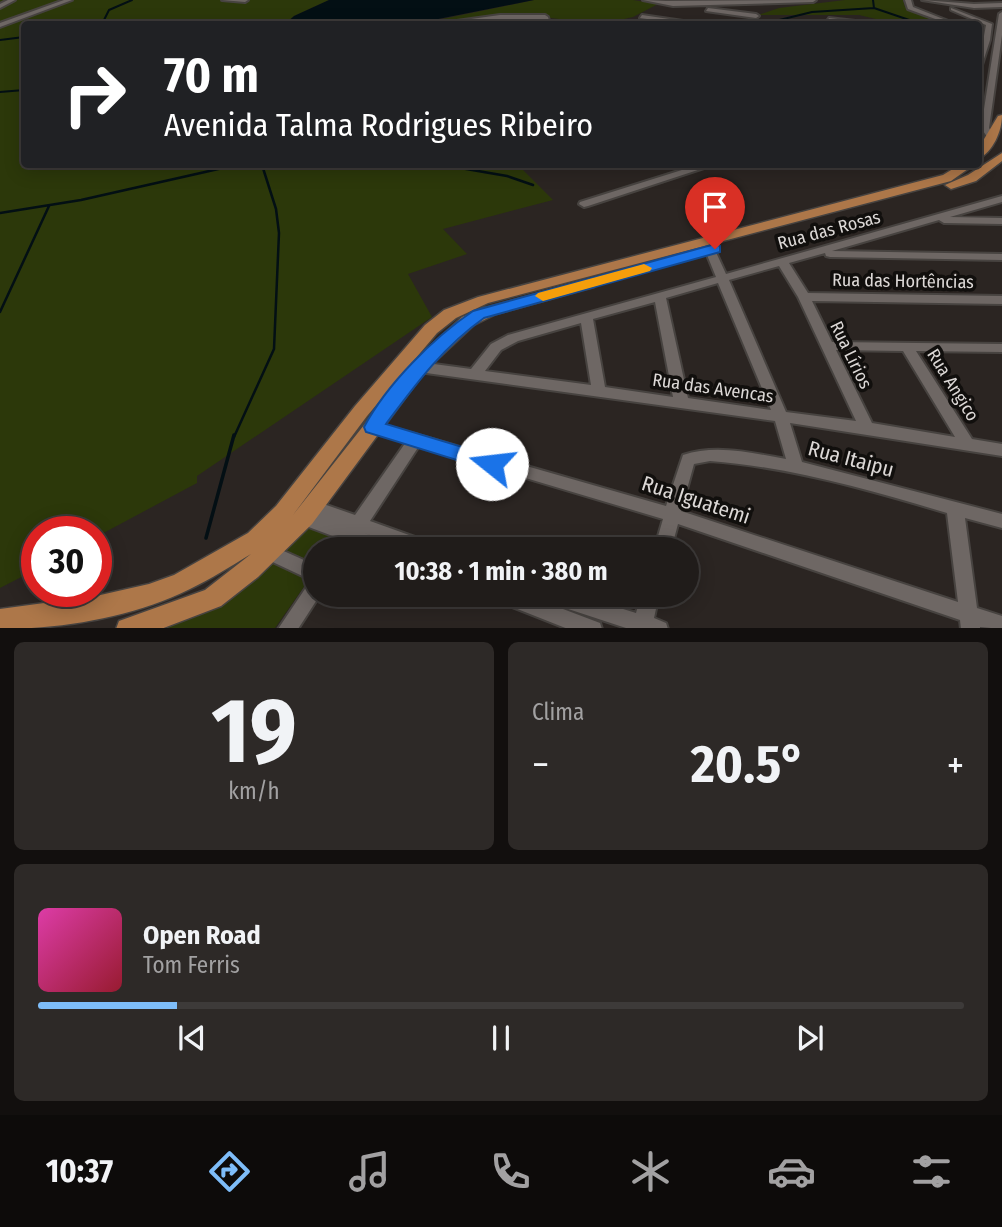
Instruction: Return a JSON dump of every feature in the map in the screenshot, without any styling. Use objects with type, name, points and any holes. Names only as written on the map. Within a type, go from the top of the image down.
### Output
[{"type":"main road","points":[[986,141],[1002,117]]},
{"type":"main road","points":[[986,141],[1002,142]]},
{"type":"main road","points":[[128,628],[213,598],[268,552],[308,512],[419,367],[452,333],[479,315],[959,183],[980,173],[1002,156]]},
{"type":"main road","points":[[0,621],[96,607],[149,595],[183,582],[256,540],[283,512],[361,411],[431,329],[450,314],[483,300],[947,178],[963,168]]},
{"type":"street","points":[[0,6],[12,0]]},
{"type":"street","points":[[0,25],[69,0]]},
{"type":"street","points":[[225,0],[245,0]]},
{"type":"street","points":[[646,0],[756,16]]},
{"type":"street","points":[[666,3],[813,0]]},
{"type":"street","points":[[908,0],[910,8],[947,21]]},
{"type":"street","points":[[913,0],[916,9],[948,21]]},
{"type":"street","points":[[925,0],[1002,5]]},
{"type":"street","points":[[752,1],[759,8],[754,21]]},
{"type":"street","points":[[949,2],[951,8],[989,23],[982,55]]},
{"type":"street","points":[[986,141],[983,116],[1002,14]]},
{"type":"street","points":[[466,21],[512,16],[545,17],[546,21]]},
{"type":"street","points":[[642,17],[669,21]]},
{"type":"street","points":[[829,20],[838,21]]},
{"type":"street","points":[[982,36],[988,37]]},
{"type":"street","points":[[983,116],[1002,117]]},
{"type":"street","points":[[584,204],[699,168]]},
{"type":"street","name":"Rua das Rosas","points":[[476,373],[496,347],[513,338],[1002,199]]},
{"type":"street","points":[[933,219],[1002,221]]},
{"type":"street","points":[[710,250],[781,416],[795,465]]},
{"type":"street","points":[[816,253],[1002,257]]},
{"type":"street","name":"Rua Lírios","points":[[782,261],[804,297],[867,428]]},
{"type":"street","points":[[660,297],[682,404]]},
{"type":"street","name":"Rua das Hortências","points":[[804,297],[1002,300]]},
{"type":"street","points":[[587,319],[599,392]]},
{"type":"street","points":[[827,346],[1002,348]]},
{"type":"street","name":"Rua Angico","points":[[907,347],[967,444]]},
{"type":"street","name":"Rua das Avencas","points":[[419,367],[867,428],[1002,450]]},
{"type":"street","name":"Rua Iguatemi","points":[[373,427],[672,515],[970,622],[1002,625]]},
{"type":"street","points":[[348,537],[415,441]]},
{"type":"street","name":"Rua Itaipu","points":[[688,459],[706,454],[795,465],[1002,521]]},
{"type":"street","points":[[666,537],[688,459]]},
{"type":"street","points":[[955,508],[970,622]]},
{"type":"street","points":[[308,512],[385,537]]},
{"type":"street","points":[[354,528],[368,537]]},
{"type":"street","points":[[268,552],[303,568]]},
{"type":"street","points":[[287,628],[303,605]]},
{"type":"street","points":[[536,607],[593,628]]},
{"type":"street","points":[[588,607],[648,626],[649,607]]},
{"type":"green space","points":[[0,0],[329,0],[288,21],[21,21],[21,168],[521,168],[553,200],[443,229],[467,254],[408,274],[432,317],[197,476],[197,483],[112,528],[112,516],[21,516],[21,577],[0,588]]},
{"type":"green space","points":[[534,0],[633,0],[658,4],[633,17],[615,21],[576,21],[525,15],[433,21]]},
{"type":"green space","points":[[845,0],[903,0],[905,7],[940,21],[884,21],[859,15],[758,15],[779,8]]},
{"type":"green space","points":[[303,519],[340,534],[338,537],[303,537],[303,588],[275,628],[146,628],[192,610]]},
{"type":"shaded area","points":[[329,0],[534,0],[428,21],[288,21]]},
{"type":"waterway","points":[[104,21],[109,10],[132,0]]},
{"type":"waterway","points":[[873,0],[874,8]]},
{"type":"waterway","points":[[775,21],[812,12],[874,8]]},
{"type":"waterway","points":[[874,8],[912,21]]},
{"type":"waterway","points":[[0,40],[21,37]]},
{"type":"waterway","points":[[0,92],[21,90]]},
{"type":"waterway","points":[[0,213],[81,200],[223,168]]},
{"type":"waterway","points":[[234,437],[274,349],[279,233],[276,209],[263,168]]},
{"type":"waterway","points":[[460,168],[507,176],[533,185]]},
{"type":"waterway","points":[[0,312],[49,206]]},
{"type":"waterway","points":[[206,538],[234,435]]},
{"type":"slow traffic","points":[[543,296],[644,268]]},
{"type":"route","points":[[492,464],[373,427],[419,367],[452,333],[479,315],[715,249]]}]
